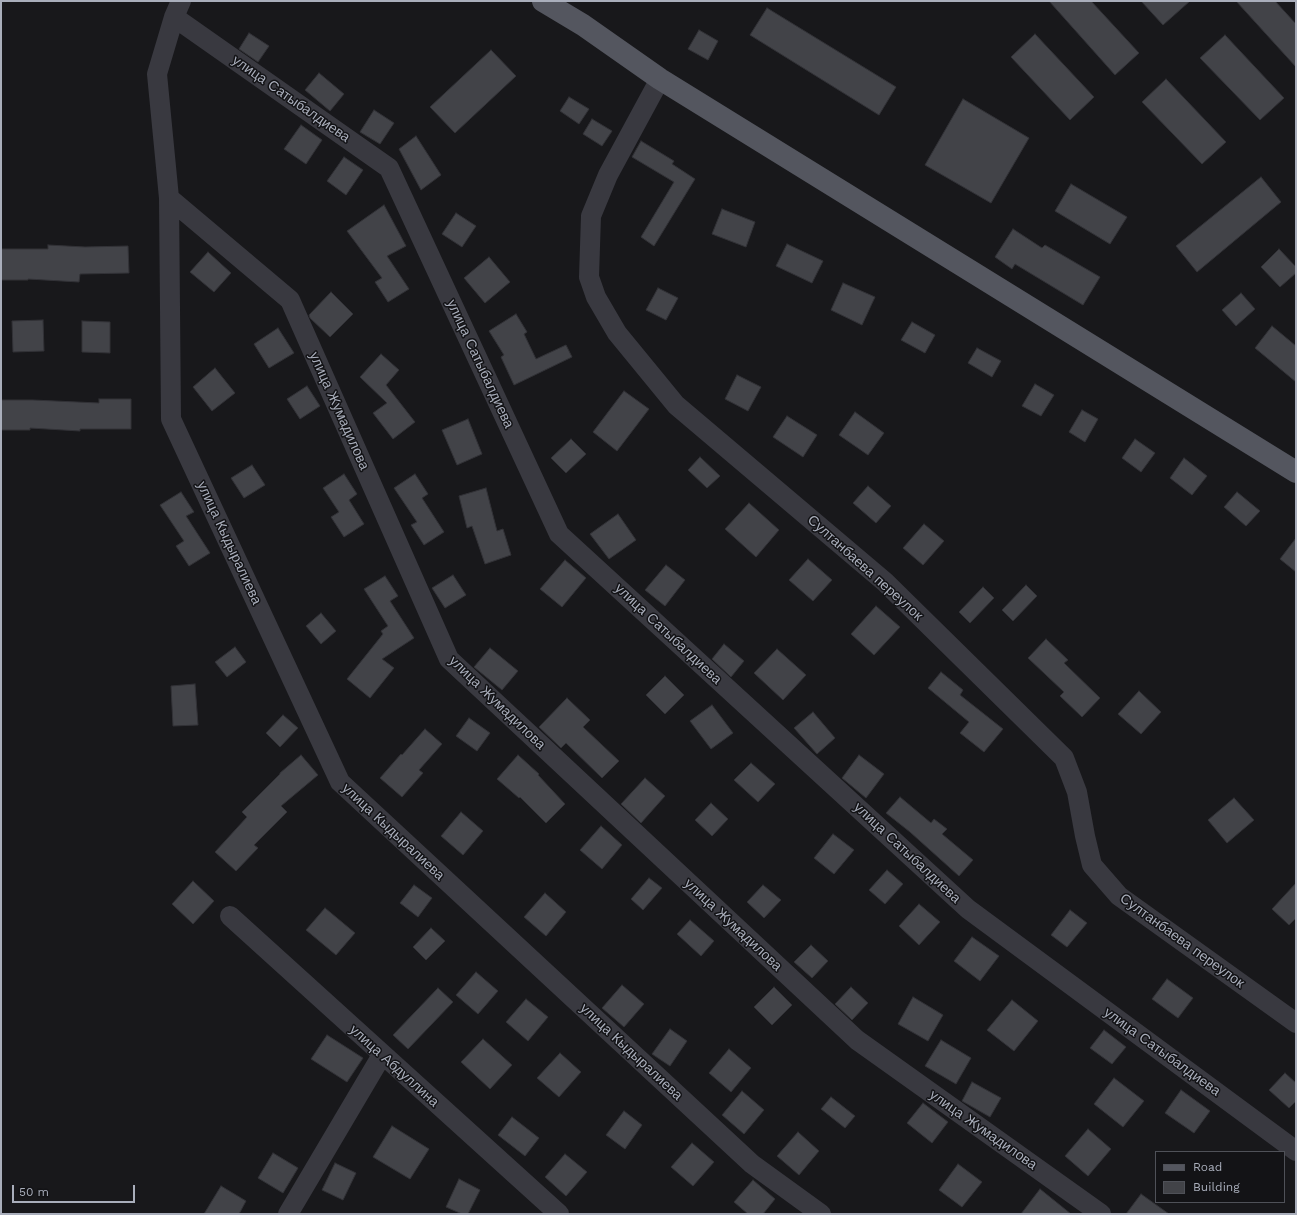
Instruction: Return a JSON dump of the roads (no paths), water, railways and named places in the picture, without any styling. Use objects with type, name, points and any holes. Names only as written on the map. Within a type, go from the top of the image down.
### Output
[{"type":"main road","points":[[543,1],[583,25],[660,79],[1296,472]]},
{"type":"street","points":[[169,198],[157,74],[177,9]]},
{"type":"street","name":"улица Сатыбалдиева","points":[[177,9],[389,168],[559,534],[968,910],[1296,1151]]},
{"type":"street","name":"Султанбаева переулок","points":[[660,79],[608,175],[591,216],[589,277],[596,297],[617,333],[676,405],[885,582],[1064,758],[1078,792],[1085,836],[1092,865],[1119,896],[1296,1023]]},
{"type":"street","name":"улица Кыдыралиева","points":[[169,198],[172,419],[340,782],[752,1164],[821,1214]]},
{"type":"street","name":"улица Жумадилова","points":[[169,198],[290,300],[449,659],[856,1040],[1101,1214]]},
{"type":"street","name":"улица Абдуллина","points":[[230,916],[559,1214]]},
{"type":"street","points":[[288,1214],[382,1055]]}]
